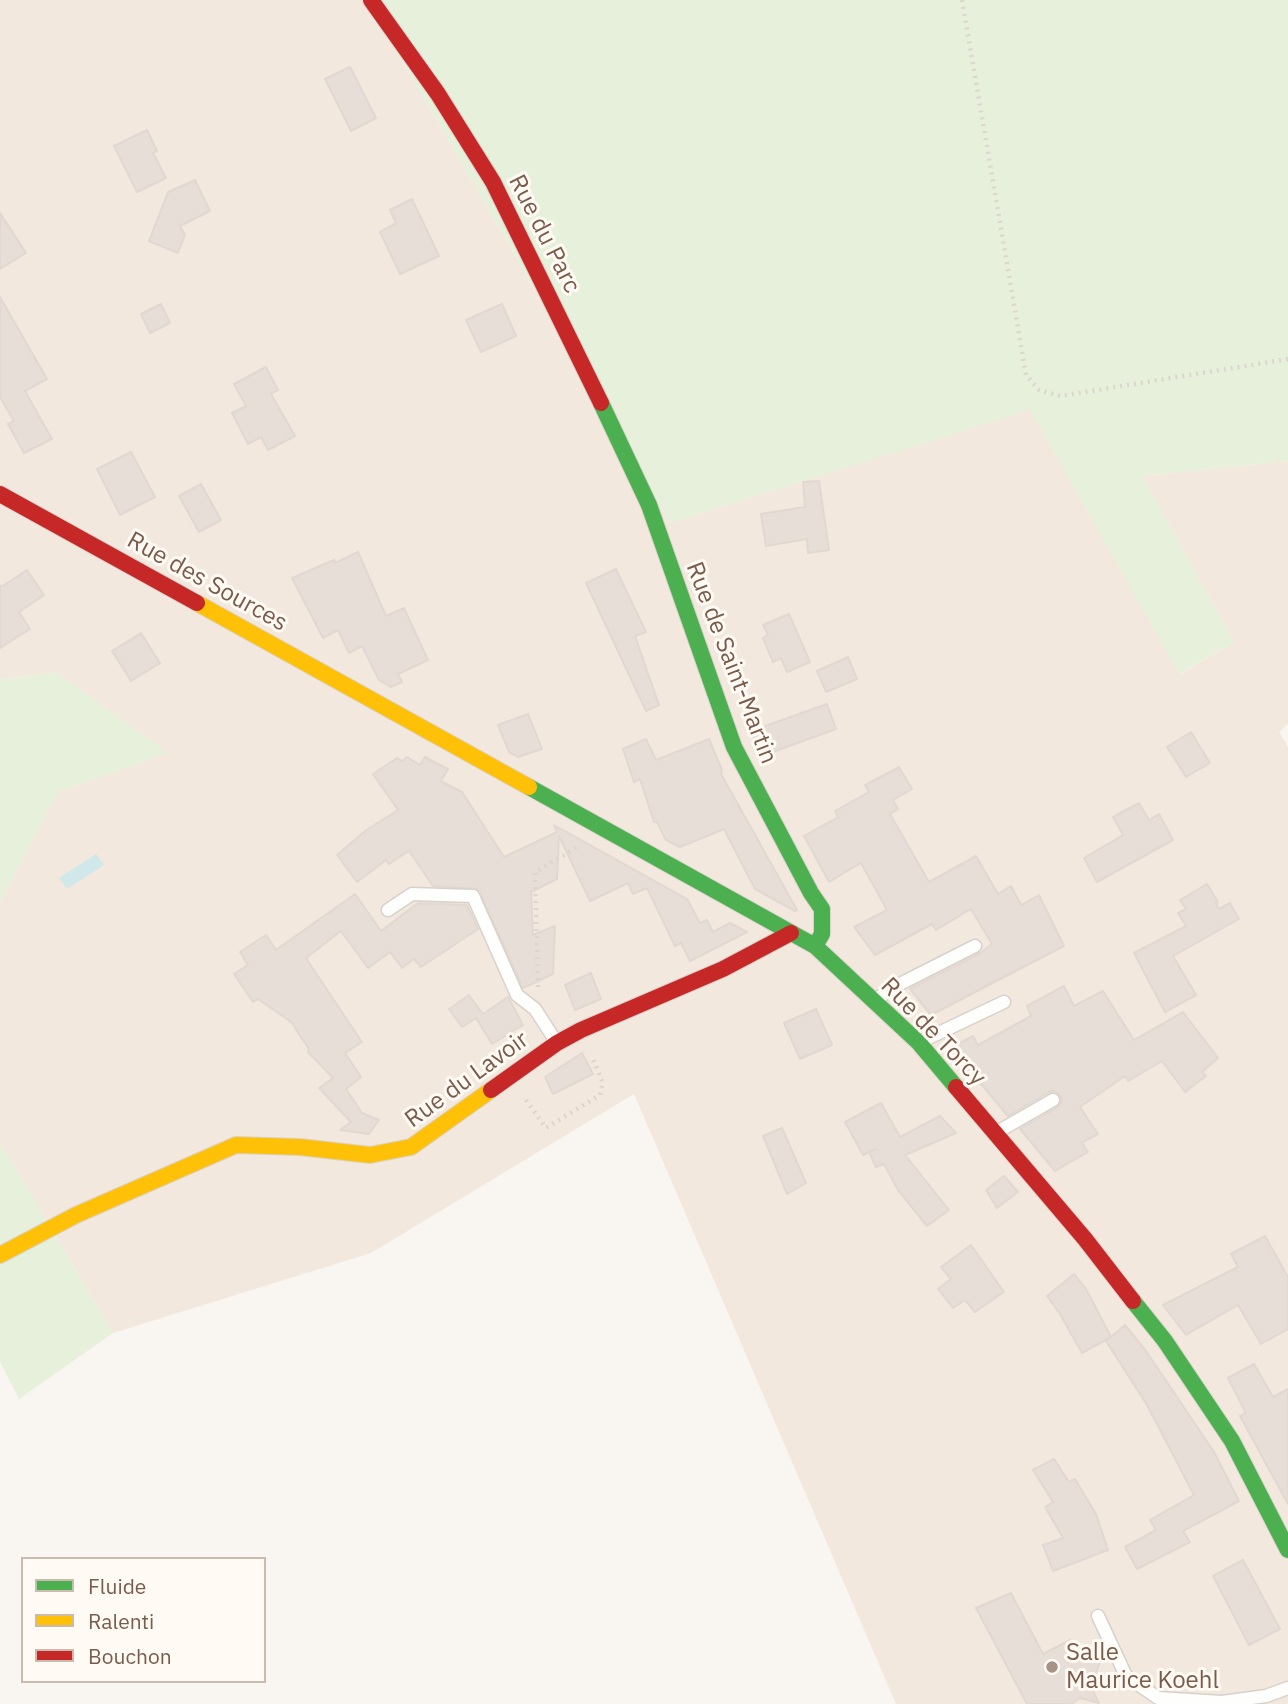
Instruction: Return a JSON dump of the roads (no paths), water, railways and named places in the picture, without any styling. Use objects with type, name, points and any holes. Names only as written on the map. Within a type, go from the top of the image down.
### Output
[{"type":"street","name":"Rue du Parc","points":[[371,0],[438,94],[493,181],[574,344],[649,505]]},
{"type":"street","name":"Rue des Sources","points":[[0,494],[391,711]]},
{"type":"street","name":"Rue de Saint-Martin","points":[[649,505],[734,747],[787,849],[822,909],[822,934],[815,946]]},
{"type":"street","name":"Rue de Torcy","points":[[391,711],[815,946],[919,1043],[1085,1239],[1165,1341],[1232,1441],[1288,1550]]},
{"type":"street","name":"Rue du Lavoir","points":[[0,1255],[76,1215],[236,1145],[300,1147],[370,1155],[411,1147],[557,1043],[581,1030],[723,969],[791,933]]},
{"type":"lane","points":[[388,910],[412,894],[473,896],[517,995],[536,1009],[557,1043]]},
{"type":"lane","points":[[874,1002],[894,987],[975,946]]},
{"type":"lane","points":[[919,1043],[1004,1002]]},
{"type":"lane","points":[[995,1133],[1053,1100]]},
{"type":"lane","points":[[1098,1616],[1126,1676],[1158,1698],[1222,1702],[1266,1696],[1288,1688]]},
{"type":"water","points":[[96,854],[104,865],[67,889],[59,878]]},
{"type":"place","name":"Salle Maurice Koehl","points":[[1052,1667]]}]
